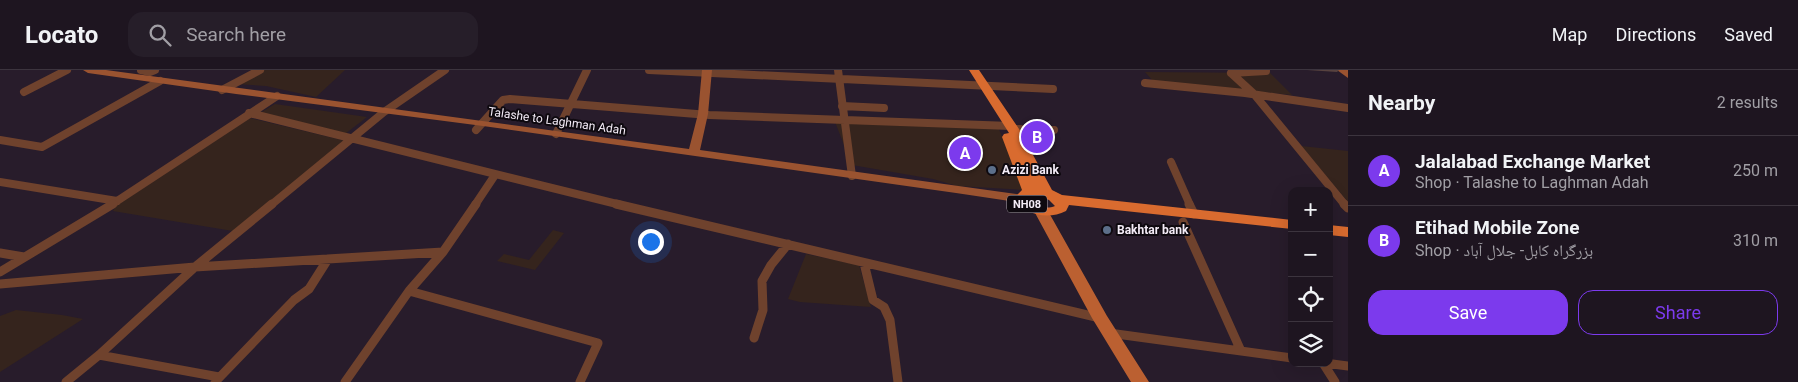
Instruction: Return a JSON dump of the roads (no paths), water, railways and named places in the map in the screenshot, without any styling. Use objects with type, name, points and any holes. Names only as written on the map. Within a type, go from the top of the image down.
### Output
[{"type":"highway","name":"NH08","points":[[966,70],[1009,127],[1055,200],[1052,212],[1040,211],[1029,206],[1009,127]]},
{"type":"highway","name":"NH08","points":[[974,70],[979,85]]},
{"type":"highway","name":"NH08","points":[[1027,196],[1288,233]]},
{"type":"highway","name":"NH08","points":[[1188,218],[1288,226]]},
{"type":"highway","points":[[1333,230],[1348,232]]},
{"type":"highway","points":[[1333,238],[1348,240]]},
{"type":"main road","name":"Talashe to Laghman Adah","points":[[88,70],[222,90],[277,96],[478,127],[556,134],[694,152],[852,176],[1027,196]]},
{"type":"main road","points":[[1342,70],[1348,76]]},
{"type":"main road","points":[[694,152],[703,114],[707,72]]},
{"type":"main road","points":[[1040,211],[1108,333],[1140,382]]},
{"type":"street","points":[[24,92],[67,70]]},
{"type":"street","points":[[107,73],[122,70]]},
{"type":"street","points":[[141,70],[150,72],[154,70]]},
{"type":"street","points":[[222,90],[260,70]]},
{"type":"street","points":[[66,382],[99,355],[195,267],[384,112],[445,70]]},
{"type":"street","points":[[556,134],[587,70]]},
{"type":"street","points":[[649,70],[1053,89]]},
{"type":"street","points":[[838,70],[852,176]]},
{"type":"street","points":[[1266,71],[1232,73],[1254,94],[1348,208]]},
{"type":"street","points":[[0,140],[42,147],[160,81]]},
{"type":"street","points":[[1145,83],[1254,94],[1348,108]]},
{"type":"street","points":[[0,272],[117,201],[277,96]]},
{"type":"street","points":[[478,127],[503,100],[703,114],[1054,130]]},
{"type":"street","points":[[842,106],[884,108]]},
{"type":"street","points":[[249,113],[494,175],[1100,318]]},
{"type":"street","points":[[1171,162],[1188,218],[1242,351]]},
{"type":"street","points":[[345,382],[409,291],[443,252],[494,175]]},
{"type":"street","points":[[0,182],[117,201]]},
{"type":"street","points":[[754,338],[765,312],[765,296],[762,281],[771,265],[788,244]]},
{"type":"street","points":[[0,284],[195,267],[443,252]]},
{"type":"street","points":[[0,253],[24,257]]},
{"type":"street","points":[[99,355],[217,380],[294,300],[308,288],[328,259]]},
{"type":"street","points":[[864,262],[873,300],[884,307],[890,320],[898,382]]},
{"type":"street","points":[[409,291],[598,343],[592,361],[580,382]]},
{"type":"street","points":[[1108,333],[1288,357]]},
{"type":"street","points":[[1333,364],[1348,366]]},
{"type":"street","points":[[1326,367],[1335,382]]},
{"type":"place","name":"Etihad Mobile Zone","points":[[1037,137]]},
{"type":"place","name":"Jalalabad Exchange Market","points":[[965,153]]},
{"type":"place","name":"Azizi Bank","points":[[992,170]]},
{"type":"place","name":"Bakhtar bank","points":[[1107,230]]}]
